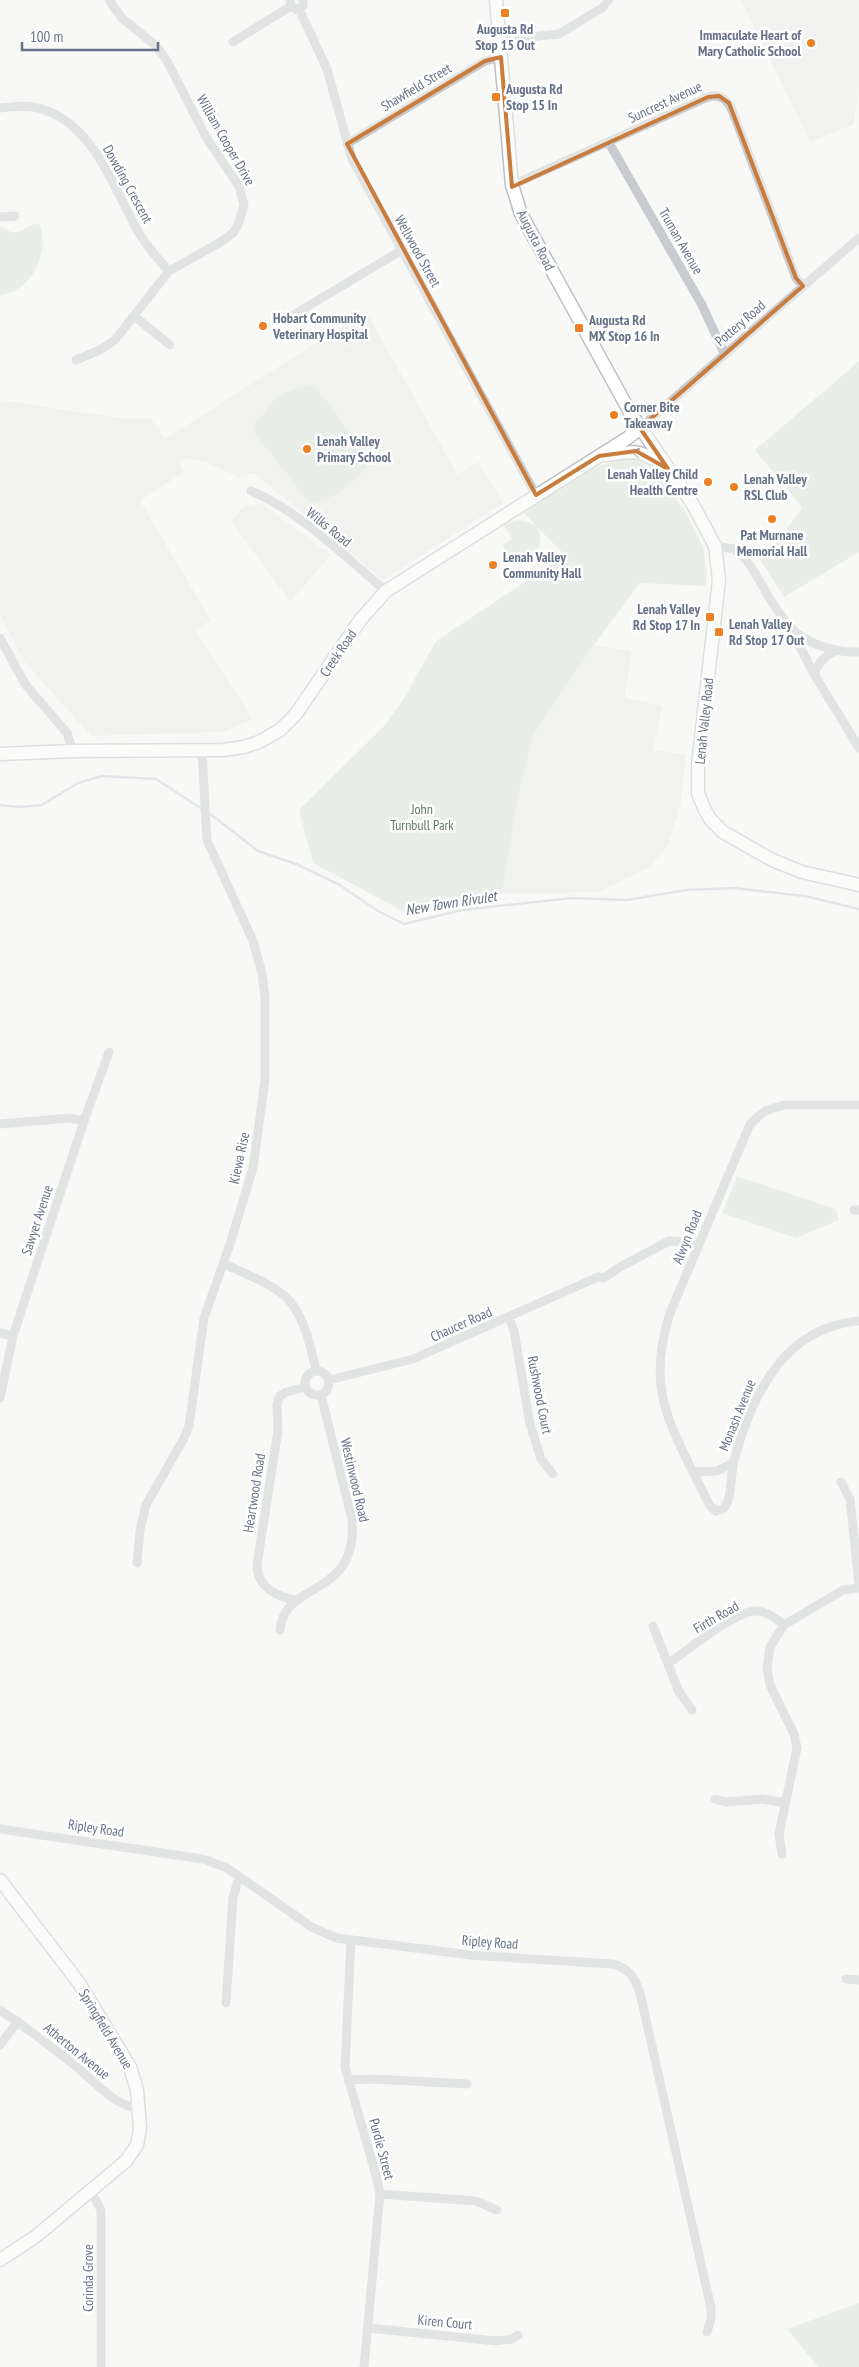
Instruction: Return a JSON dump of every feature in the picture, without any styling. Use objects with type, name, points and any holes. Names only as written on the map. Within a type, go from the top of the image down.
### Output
[{"type":"street","name":"William Cooper Drive","points":[[76,360],[108,346],[115,340],[169,271],[177,264],[219,243],[233,233],[242,216],[242,196],[236,182],[206,137],[166,59],[155,45],[126,22],[109,0]]},
{"type":"street","points":[[233,42],[294,5],[303,6],[303,0]]},
{"type":"street","name":"Augusta Road","points":[[496,0],[512,185],[521,214],[640,428]]},
{"type":"street","points":[[500,40],[559,34],[602,8],[609,0]]},
{"type":"street","name":"Wellwood Street","points":[[294,5],[327,69],[347,144],[359,172],[536,495]]},
{"type":"street","name":"Shawfield Street","points":[[347,144],[485,61],[501,58]]},
{"type":"street","name":"Suncrest Avenue","points":[[512,185],[708,97],[718,96],[724,98],[732,110],[796,278],[803,286]]},
{"type":"street","name":"Dowding Crescent","points":[[0,108],[32,107],[47,110],[70,125],[102,159],[142,238],[169,271]]},
{"type":"street","name":"Truman Avenue","points":[[609,143],[702,305],[725,354]]},
{"type":"street","points":[[0,217],[15,216]]},
{"type":"street","name":"Pottery Road","points":[[640,428],[859,238]]},
{"type":"street","points":[[294,314],[402,250]]},
{"type":"street","points":[[134,316],[170,345]]},
{"type":"street","name":"Creek Road","points":[[0,754],[73,751],[202,750],[244,747],[267,738],[280,730],[296,714],[361,619],[386,591],[640,428]]},
{"type":"street","name":"Lenah Valley Road","points":[[640,428],[692,503],[715,546],[720,580],[698,766],[700,800],[710,819],[717,827],[751,849],[802,872],[859,885]]},
{"type":"street","name":"Lenah Valley Road","points":[[599,456],[636,451],[647,454],[668,469]]},
{"type":"street","name":"Wilks Road","points":[[251,491],[272,500],[386,591]]},
{"type":"street","points":[[715,546],[734,549],[743,556],[789,626],[814,674],[859,748]]},
{"type":"street","points":[[789,626],[810,640],[835,652]]},
{"type":"street","points":[[0,638],[25,684],[67,733],[73,751]]},
{"type":"street","points":[[814,674],[819,664],[827,655],[835,652],[859,652]]},
{"type":"street","name":"Kiewa Rise","points":[[137,1563],[140,1530],[146,1505],[184,1438],[188,1426],[204,1318],[224,1264],[247,1189],[256,1151],[265,1080],[265,991],[262,973],[253,941],[217,866],[207,840],[202,750]]},
{"type":"street","name":"Sawyer Avenue","points":[[0,1398],[14,1336],[84,1121],[109,1052]]},
{"type":"street","name":"Alwyn Road","points":[[720,1511],[716,1511],[710,1506],[664,1409],[659,1377],[661,1345],[666,1328],[697,1247],[745,1132],[757,1117],[774,1107],[784,1105],[859,1105]]},
{"type":"street","points":[[0,1124],[70,1118],[84,1121]]},
{"type":"street","name":"Chaucer Road","points":[[329,1380],[413,1359],[510,1318],[598,1277],[604,1278],[620,1267],[669,1241],[684,1242],[697,1247]]},
{"type":"street","points":[[224,1264],[274,1287],[293,1303],[304,1324],[316,1370]]},
{"type":"street","name":"Rushwood Court","points":[[510,1318],[514,1330],[530,1424],[541,1458],[553,1474]]},
{"type":"street","name":"Monash Avenue","points":[[720,1511],[727,1502],[733,1463],[756,1398],[772,1370],[806,1339],[830,1328],[859,1321]]},
{"type":"street","points":[[0,1333],[14,1336]]},
{"type":"street","points":[[316,1370],[325,1374],[329,1380],[327,1390],[321,1394],[311,1393],[306,1387],[308,1375],[316,1370]]},
{"type":"street","name":"Heartwood Road","points":[[296,1600],[284,1598],[266,1587],[257,1574],[257,1565],[278,1430],[277,1404],[280,1396],[286,1392],[306,1387]]},
{"type":"street","name":"Westinwood Road","points":[[280,1630],[281,1619],[285,1609],[334,1576],[345,1563],[353,1534],[352,1519],[321,1394]]},
{"type":"street","points":[[693,1472],[717,1472],[733,1463]]},
{"type":"street","points":[[841,1482],[850,1499],[859,1584]]},
{"type":"street","points":[[782,1854],[779,1834],[796,1757],[796,1741],[770,1685],[767,1668],[770,1646],[784,1625],[843,1590],[851,1587],[859,1588]]},
{"type":"street","name":"Firth Road","points":[[669,1663],[727,1623],[747,1613],[754,1611],[765,1613],[784,1625]]},
{"type":"street","points":[[653,1626],[679,1692],[692,1710]]},
{"type":"street","points":[[715,1799],[732,1802],[762,1799],[786,1803]]},
{"type":"street","name":"Ripley Road","points":[[0,1829],[203,1859],[228,1868],[313,1928],[329,1936],[470,1955],[622,1966],[630,1972],[640,1993],[711,2308],[711,2319],[707,2332]]},
{"type":"street","points":[[226,2003],[233,1898],[239,1876]]},
{"type":"street","name":"Springfield Avenue","points":[[0,1880],[79,1983],[130,2067],[138,2090],[140,2128],[134,2150],[126,2161],[24,2246],[0,2260]]},
{"type":"street","name":"Purdie Street","points":[[351,1940],[344,2056],[348,2080],[380,2194],[364,2367]]},
{"type":"street","points":[[846,1979],[859,1980]]},
{"type":"street","name":"Atherton Avenue","points":[[0,2010],[18,2021],[117,2101],[129,2107],[139,2109]]},
{"type":"street","points":[[0,2045],[18,2021]]},
{"type":"street","points":[[348,2080],[373,2079],[467,2084]]},
{"type":"street","name":"Corinda Grove","points":[[91,2191],[102,2210],[101,2367]]},
{"type":"street","points":[[380,2194],[476,2202],[497,2210]]},
{"type":"street","name":"Kiren Court","points":[[368,2328],[496,2341],[512,2339],[518,2335]]},
{"type":"highlighted area","points":[[501,57],[512,187],[708,97],[719,96],[729,103],[796,278],[803,286],[640,428],[668,469],[636,451],[599,456],[536,495],[347,144],[485,61]]},
{"type":"shaded area","name":"Immaculate Heart of Mary Catholic School","points":[[741,0],[859,0],[859,87],[854,124],[810,142]]},
{"type":"shaded area","points":[[366,311],[457,474],[479,462],[503,503],[383,580],[254,473],[238,477],[206,462],[189,458],[179,462],[184,472],[140,501],[211,620],[195,630],[253,719],[223,732],[91,736],[23,660],[0,614],[0,400],[120,418],[151,419],[165,439]]},
{"type":"shaded area","points":[[262,504],[331,555],[290,602],[231,521],[245,505]]},
{"type":"shaded area","points":[[594,645],[631,651],[625,698],[662,706],[653,750],[686,755],[681,802],[668,846],[649,867],[598,892],[502,894],[519,792],[533,736]]},
{"type":"green space","points":[[39,223],[42,234],[42,246],[36,268],[30,278],[21,286],[11,292],[0,295],[0,226],[10,232],[15,232]]},
{"type":"green space","points":[[859,361],[859,552],[784,597],[759,558],[781,538],[802,507],[755,450]]},
{"type":"green space","points":[[309,385],[317,388],[369,460],[360,474],[343,490],[323,501],[315,503],[308,501],[254,431],[256,422],[276,399],[285,393]]},
{"type":"green space","name":"John Turnbull Park","points":[[630,457],[655,470],[686,512],[703,547],[707,572],[706,586],[640,583],[594,645],[533,736],[519,792],[502,894],[410,915],[313,863],[299,810],[384,726],[403,700],[436,641],[565,555],[538,528],[540,536],[539,547],[532,555],[515,565],[502,545],[512,539],[504,525],[521,520],[537,527],[523,512],[586,472],[601,465]]},
{"type":"green space","points":[[737,1176],[836,1209],[839,1220],[796,1238],[722,1213]]},
{"type":"green space","points":[[859,2303],[859,2367],[818,2367],[787,2329]]},
{"type":"waterway","name":"New Town Rivulet","points":[[0,805],[20,807],[42,805],[78,783],[102,776],[156,779],[202,809]]},
{"type":"waterway","name":"New Town Rivulet","points":[[209,813],[258,851],[296,864],[338,884],[378,911],[404,924],[462,910],[572,898],[627,900],[686,890],[734,888],[805,896],[859,909]]},
{"type":"place","name":"Augusta Rd Stop 15 Out","points":[[505,13]]},
{"type":"place","name":"Immaculate Heart of Mary Catholic School","points":[[811,43]]},
{"type":"place","name":"Augusta Rd Stop 15 In","points":[[496,97]]},
{"type":"place","name":"Hobart Community Veterinary Hospital","points":[[263,326]]},
{"type":"place","name":"Augusta Rd MX Stop 16 In","points":[[579,328]]},
{"type":"place","name":"Corner Bite Takeaway","points":[[614,415]]},
{"type":"place","name":"Lenah Valley Primary School","points":[[307,449]]},
{"type":"place","name":"Lenah Valley Child Health Centre","points":[[708,482]]},
{"type":"place","name":"Lenah Valley RSL Club","points":[[734,487]]},
{"type":"place","name":"Pat Murnane Memorial Hall","points":[[772,519]]},
{"type":"place","name":"Lenah Valley Community Hall","points":[[493,565]]},
{"type":"place","name":"Lenah Valley Rd Stop 17 In","points":[[710,617]]},
{"type":"place","name":"Lenah Valley Rd Stop 17 Out","points":[[719,632]]}]
